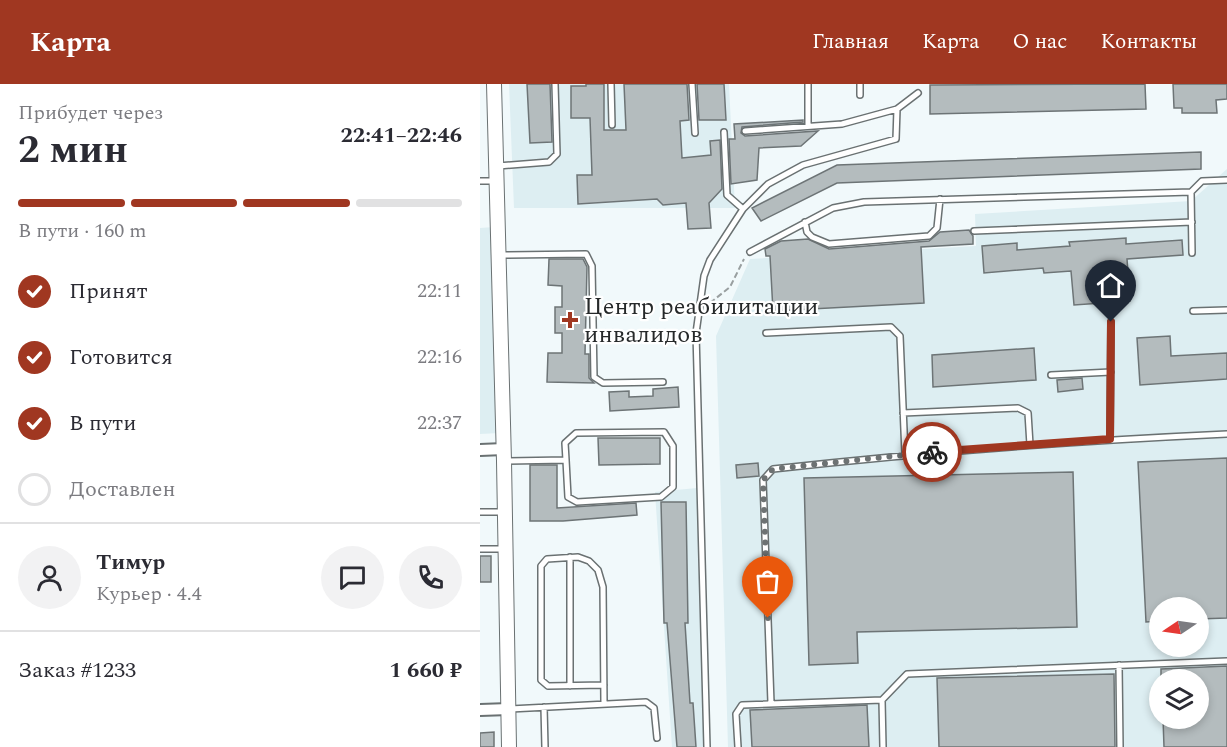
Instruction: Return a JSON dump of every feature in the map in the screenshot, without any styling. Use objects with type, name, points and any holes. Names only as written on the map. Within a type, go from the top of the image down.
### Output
[{"type":"street","points":[[494,84],[509,747]]},
{"type":"street","points":[[480,450],[504,455]]},
{"type":"street","points":[[480,710],[509,709]]},
{"type":"lane","points":[[496,166],[549,162],[557,154],[555,84]]},
{"type":"lane","points":[[611,84],[612,125]]},
{"type":"lane","points":[[692,84],[695,133]]},
{"type":"lane","points":[[808,84],[808,126]]},
{"type":"lane","points":[[860,84],[860,95]]},
{"type":"lane","points":[[745,131],[842,124],[897,109],[918,93]]},
{"type":"lane","points":[[707,747],[696,333],[704,276],[710,260],[743,209],[768,184],[803,165],[896,139],[897,109]]},
{"type":"lane","points":[[724,132],[727,195],[743,209]]},
{"type":"lane","points":[[750,252],[833,208],[864,202],[1191,192],[1202,181],[1227,180]]},
{"type":"lane","points":[[480,181],[496,181]]},
{"type":"lane","points":[[1191,192],[1192,253]]},
{"type":"lane","points":[[805,222],[807,232],[812,237],[829,244],[929,236],[937,228],[940,199]]},
{"type":"lane","points":[[974,231],[1192,222]]},
{"type":"lane","points":[[498,255],[586,254],[592,266],[594,377],[603,383],[663,382]]},
{"type":"lane","points":[[1193,311],[1227,310]]},
{"type":"lane","points":[[1110,439],[1111,322]]},
{"type":"lane","points":[[766,333],[891,327],[900,336],[905,454]]},
{"type":"lane","points":[[1051,375],[1111,372]]},
{"type":"lane","points":[[903,413],[1018,408],[1028,413],[1030,445]]},
{"type":"lane","points":[[664,432],[673,446],[674,487],[661,497],[577,502],[568,497],[566,460],[565,443],[576,434],[664,432]]},
{"type":"lane","points":[[771,703],[763,480],[773,469],[905,454],[1110,439],[1227,434]]},
{"type":"lane","points":[[504,455],[566,460]]},
{"type":"lane","points":[[480,512],[505,512]]},
{"type":"lane","points":[[480,549],[506,549]]},
{"type":"lane","points":[[570,557],[570,686]]},
{"type":"lane","points":[[604,685],[548,686],[541,680],[541,566],[547,559],[578,557],[589,561],[598,570],[603,587],[604,685],[604,704]]},
{"type":"lane","points":[[738,747],[736,714],[742,705],[882,700],[907,674],[1227,661]]},
{"type":"lane","points":[[1119,665],[1120,747]]},
{"type":"lane","points":[[882,700],[883,747]]},
{"type":"lane","points":[[509,709],[646,702],[654,708],[657,738]]},
{"type":"lane","points":[[544,707],[545,747]]},
{"type":"shaded area","points":[[509,84],[729,84],[735,208],[514,208]]},
{"type":"shaded area","points":[[1227,169],[1227,747],[728,747],[716,336],[750,259],[976,246],[975,214],[1191,201]]},
{"type":"shaded area","points":[[494,227],[500,433],[480,434],[480,228]]},
{"type":"shaded area","points":[[697,488],[706,747],[672,747],[655,492]]},
{"type":"building","points":[[527,84],[550,84],[552,142],[530,143]]},
{"type":"building","points":[[586,84],[604,84],[604,130],[626,130],[624,84],[687,84],[689,120],[680,121],[682,158],[711,155],[710,141],[720,140],[722,189],[709,203],[711,228],[688,229],[686,203],[663,205],[657,199],[578,204],[577,175],[592,175],[590,118],[571,118],[571,86],[586,86]]},
{"type":"building","points":[[697,84],[724,84],[726,120],[699,120]]},
{"type":"building","points":[[1145,84],[1146,109],[930,114],[930,85]]},
{"type":"building","points":[[1173,84],[1227,84],[1227,99],[1216,100],[1217,113],[1182,113],[1182,108],[1174,108]]},
{"type":"building","points":[[803,120],[803,122],[742,127],[741,133],[745,136],[818,131],[801,146],[759,148],[757,180],[731,184],[729,139],[735,139],[734,124]]},
{"type":"building","points":[[1201,152],[1201,169],[837,183],[761,221],[752,208],[837,165]]},
{"type":"building","points":[[969,230],[973,236],[973,244],[921,247],[924,303],[773,311],[770,256],[766,256],[765,249],[781,241],[808,239],[829,249],[929,241],[940,232]]},
{"type":"building","points":[[1126,238],[1126,244],[1182,240],[1183,255],[1127,259],[1130,301],[1074,305],[1071,271],[1044,273],[1043,268],[984,273],[982,246],[1017,243],[1017,250],[1070,246],[1069,242]]},
{"type":"building","name":"Центр реабилитации инвалидов","points":[[549,259],[583,259],[587,267],[585,354],[589,354],[589,378],[594,383],[547,382],[548,353],[562,353],[562,333],[555,333],[555,307],[562,307],[562,286],[548,285]]},
{"type":"building","points":[[1170,336],[1171,356],[1227,353],[1227,379],[1140,385],[1137,338]]},
{"type":"building","points":[[1034,348],[1036,380],[933,387],[932,355]]},
{"type":"building","points":[[1082,378],[1083,389],[1058,392],[1057,380]]},
{"type":"building","points":[[678,387],[679,407],[610,411],[609,392],[629,391],[629,397],[653,396],[653,389]]},
{"type":"building","points":[[598,438],[660,438],[660,464],[599,465]]},
{"type":"building","points":[[1227,458],[1227,618],[1209,619],[1209,597],[1149,597],[1149,622],[1146,622],[1138,462]]},
{"type":"building","points":[[758,463],[759,476],[737,478],[736,465]]},
{"type":"building","points":[[530,465],[557,465],[557,508],[636,503],[637,515],[563,521],[530,521]]},
{"type":"building","points":[[1073,472],[1077,627],[857,632],[858,663],[809,665],[804,478]]},
{"type":"building","points":[[661,502],[686,502],[688,623],[685,623],[690,703],[693,703],[696,747],[677,747],[667,623],[664,623]]},
{"type":"building","points":[[480,556],[491,556],[491,582],[480,582]]},
{"type":"building","points":[[1227,666],[1227,747],[1164,747],[1163,729],[1209,729],[1209,669],[1161,669]]},
{"type":"building","points":[[1114,674],[1115,747],[939,747],[937,678]]},
{"type":"building","points":[[867,705],[869,747],[752,747],[750,710]]},
{"type":"building","points":[[494,732],[494,747],[480,747],[480,733]]},
{"type":"way so far","points":[[768,618],[763,480],[773,469],[932,452]]},
{"type":"place","name":"Центр реабилитации инвалидов","points":[[570,320]]},
{"type":"route","points":[[932,452],[1110,439],[1111,322]]}]
